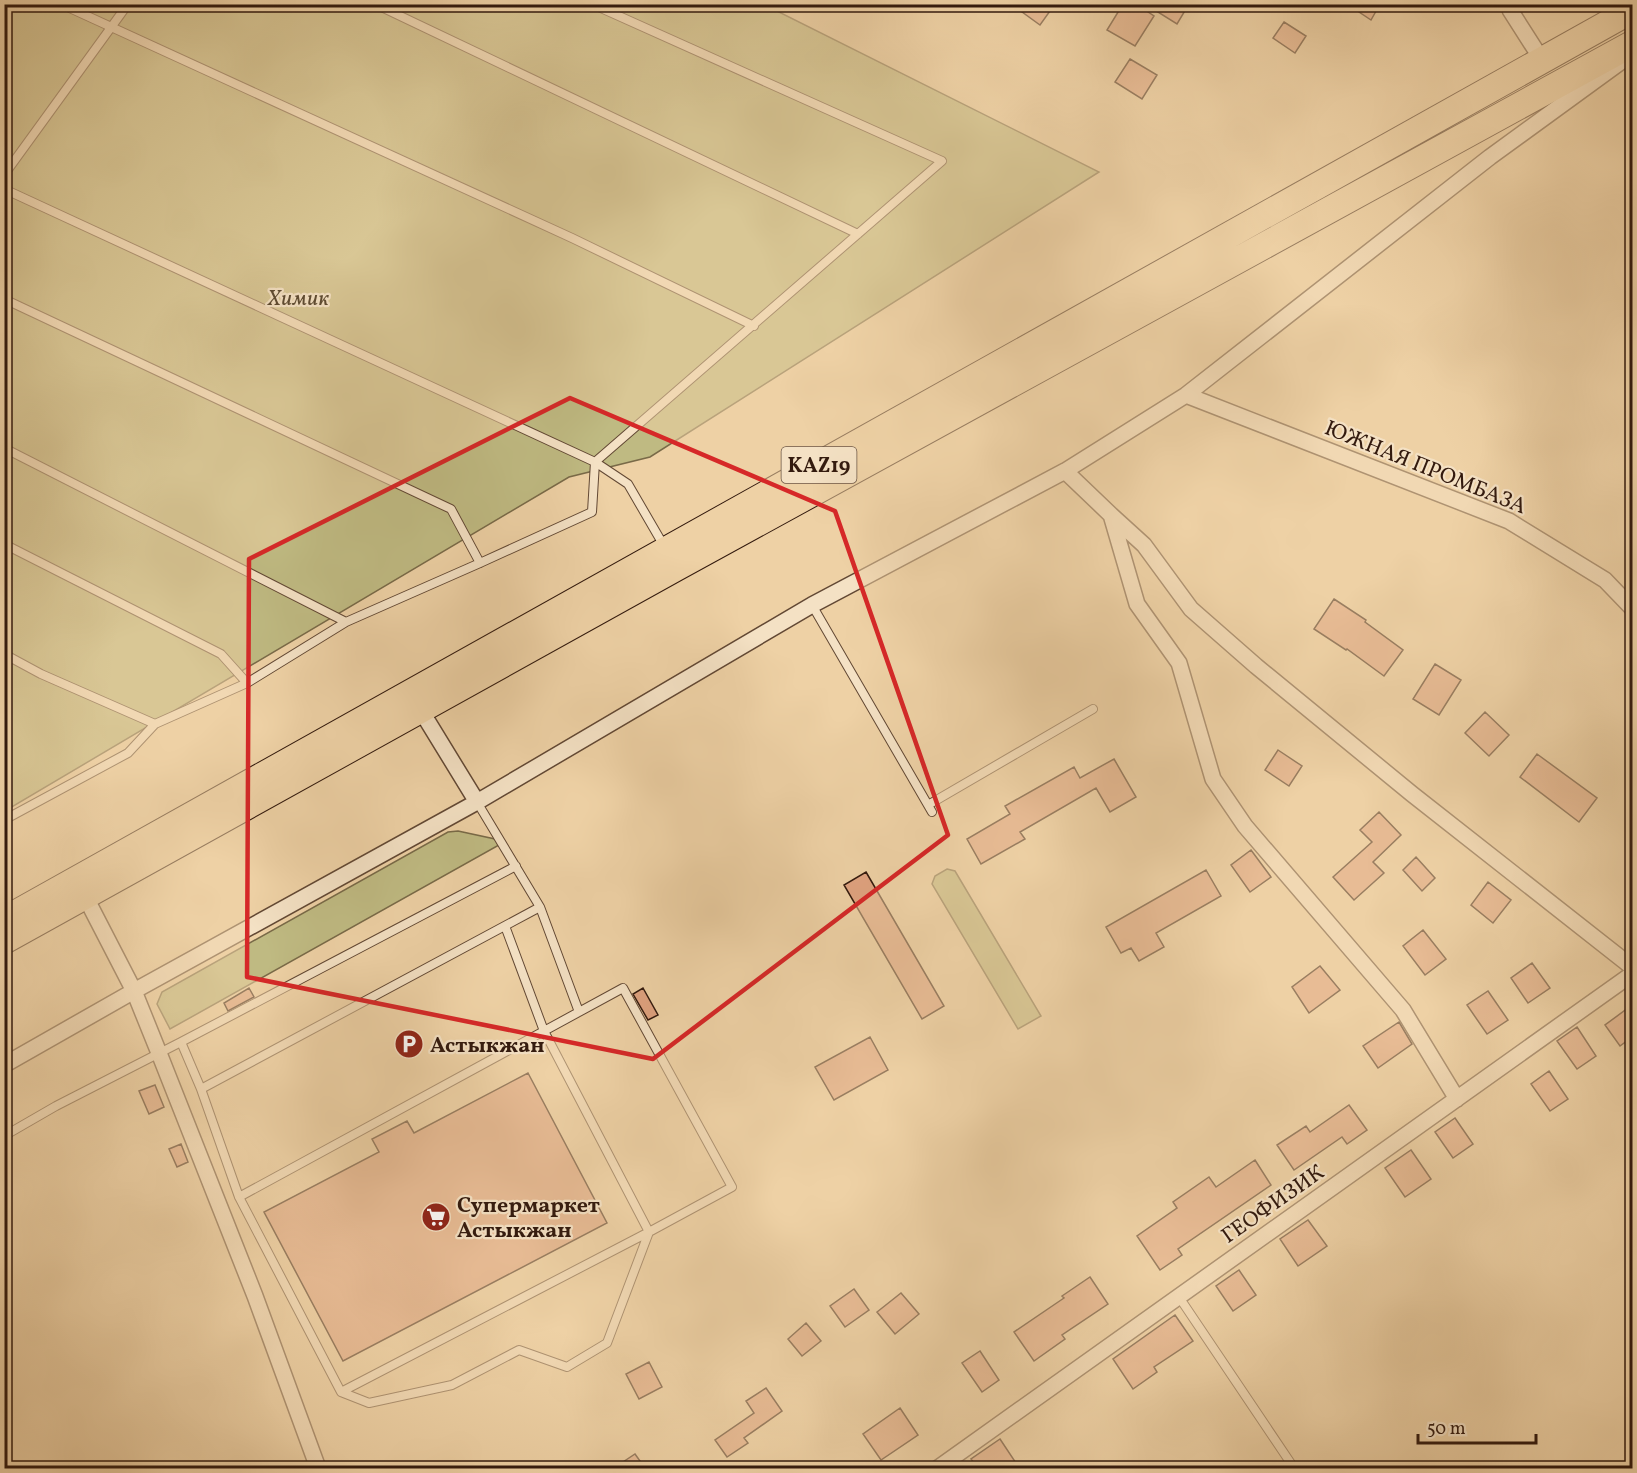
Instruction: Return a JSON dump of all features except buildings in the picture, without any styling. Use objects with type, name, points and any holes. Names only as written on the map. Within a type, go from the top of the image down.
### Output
[{"type":"highway","name":"KAZ19","points":[[4,920],[415,702],[671,559],[1632,10]]},
{"type":"highway","name":"KAZ19","points":[[671,559],[1632,44]]},
{"type":"highway","name":"KAZ19","points":[[4,941],[85,896],[415,702]]},
{"type":"street","points":[[1519,4],[1510,9],[1542,60]]},
{"type":"street","points":[[4,1065],[477,802],[812,605],[1065,471],[1186,395],[1490,157],[1632,53]]},
{"type":"street","name":"ЮЖНАЯ ПРОМБАЗА","points":[[1186,395],[1509,521],[1605,580],[1632,608]]},
{"type":"street","points":[[1065,471],[1144,544],[1191,609],[1256,666],[1412,794],[1632,967]]},
{"type":"street","points":[[1111,515],[1137,604],[1179,663],[1213,779],[1245,826],[1403,1010],[1457,1099]]},
{"type":"street","points":[[415,702],[477,802]]},
{"type":"street","points":[[85,896],[134,991],[255,1296],[318,1468]]},
{"type":"street","name":"ГЕОФИЗИК","points":[[938,1468],[1632,974]]},
{"type":"lane","points":[[61,4],[572,238],[754,326]]},
{"type":"lane","points":[[4,175],[128,4]]},
{"type":"lane","points":[[375,4],[858,234]]},
{"type":"lane","points":[[4,820],[128,753],[155,724],[247,682],[346,622],[592,512],[595,462],[942,160],[592,4]]},
{"type":"lane","points":[[4,189],[595,462],[628,484],[671,559]]},
{"type":"lane","points":[[4,299],[451,509],[480,563]]},
{"type":"lane","points":[[4,448],[346,622]]},
{"type":"lane","points":[[4,544],[221,654],[247,682]]},
{"type":"lane","points":[[812,605],[930,809],[1093,709]]},
{"type":"lane","points":[[4,654],[41,674],[155,724]]},
{"type":"lane","points":[[477,802],[540,907],[579,1012]]},
{"type":"lane","points":[[4,1136],[56,1106],[516,866]]},
{"type":"lane","points":[[201,1089],[540,907]]},
{"type":"lane","points":[[181,1042],[201,1089],[239,1197],[341,1392],[369,1403],[452,1385],[519,1350],[567,1367],[607,1343],[649,1232],[544,1031],[505,926]]},
{"type":"lane","points":[[239,1197],[623,988],[732,1187],[341,1392]]},
{"type":"lane","points":[[1179,1297],[1294,1468]]},
{"type":"highlighted area","points":[[570,398],[835,511],[948,835],[653,1059],[247,977],[249,559]]},
{"type":"green space","name":"Химик","points":[[4,5],[765,5],[1099,172],[650,457],[569,477],[5,811]]},
{"type":"green space","points":[[458,831],[495,839],[499,845],[170,1029],[157,1004],[162,992],[448,832]]},
{"type":"green space","points":[[947,869],[955,871],[1041,1016],[1018,1029],[932,884],[935,876]]},
{"type":"place","name":"Астыкжан","points":[[409,1044]]},
{"type":"place","name":"Супермаркет Астыкжан","points":[[436,1217]]}]
